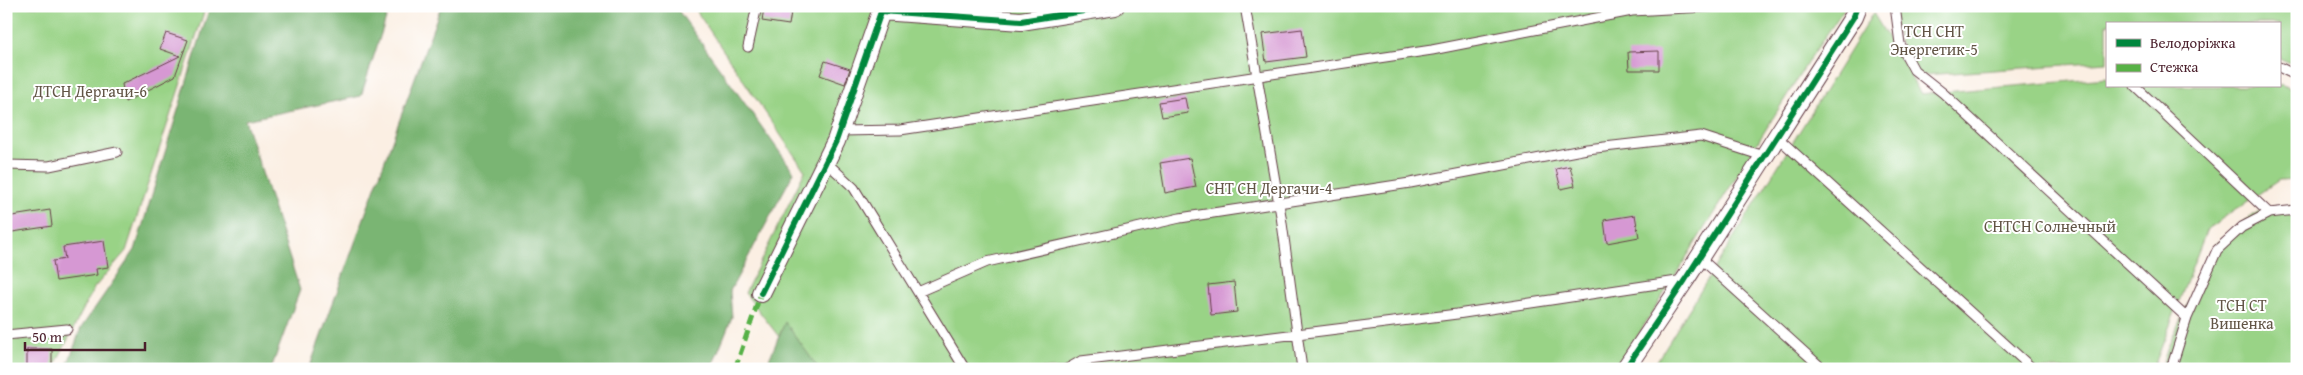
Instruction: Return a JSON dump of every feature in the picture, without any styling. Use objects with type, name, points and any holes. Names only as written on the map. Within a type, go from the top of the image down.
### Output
[{"type":"street","points":[[761,293],[840,130],[882,9],[1021,20],[1115,6]]},
{"type":"street","points":[[1625,369],[1685,280],[1854,16],[1858,6]]},
{"type":"lane","points":[[748,47],[757,6]]},
{"type":"lane","points":[[1245,6],[1279,204],[1302,369]]},
{"type":"lane","points":[[840,130],[900,130],[1432,50],[1630,9],[1723,6]]},
{"type":"lane","points":[[1895,6],[1900,44],[1914,70],[1943,93],[2186,318]]},
{"type":"lane","points":[[2280,68],[2297,76]]},
{"type":"lane","points":[[2137,88],[2269,213]]},
{"type":"lane","points":[[918,292],[987,262],[1180,218],[1410,183],[1587,149],[1701,136],[1763,156]]},
{"type":"lane","points":[[1776,136],[2033,369]]},
{"type":"lane","points":[[6,165],[49,166],[117,152]]},
{"type":"lane","points":[[826,162],[854,188],[965,369]]},
{"type":"lane","points":[[2171,369],[2186,318],[2217,250],[2242,227],[2269,213],[2297,210]]},
{"type":"lane","points":[[1699,257],[1823,369]]},
{"type":"lane","points":[[1067,369],[1081,361],[1297,334],[1685,280]]},
{"type":"lane","points":[[6,335],[66,329]]},
{"type":"green space","name":"ДТСН Дергачи-6","points":[[6,6],[206,6],[126,251],[94,288],[53,369],[6,369]]},
{"type":"green space","points":[[210,6],[390,6],[361,96],[245,120],[300,290],[271,369],[66,369],[81,328],[135,250]]},
{"type":"green space","points":[[441,6],[675,6],[794,172],[730,291],[732,317],[711,369],[309,369]]},
{"type":"green space","name":"СНТ СН Дергачи-4","points":[[693,6],[1846,6],[1809,60],[1617,369],[804,369],[745,293],[805,171]]},
{"type":"green space","name":"СНТСН Солнечный","points":[[1890,6],[2297,6],[2297,66],[2280,58],[2280,22],[2106,22],[2106,62],[1910,76],[1921,94],[2106,78],[2106,88],[2280,88],[2280,84],[2297,91],[2297,179],[2279,180],[2207,229],[2153,369],[1652,369],[1873,13],[1907,69]]},
{"type":"green space","name":"ТСН СТ Вишенка","points":[[2271,206],[2297,206],[2297,369],[2161,369],[2168,347],[2215,245],[2251,216]]},
{"type":"green space","points":[[785,322],[819,369],[765,369]]},
{"type":"building","points":[[764,7],[791,12],[789,25],[762,21]]},
{"type":"building","points":[[1302,29],[1306,57],[1266,62],[1262,34]]},
{"type":"building","points":[[166,33],[188,40],[175,76],[125,102],[122,84],[180,56],[160,49]]},
{"type":"building","points":[[1659,51],[1659,70],[1629,70],[1628,52]]},
{"type":"building","points":[[825,61],[850,69],[845,84],[820,75]]},
{"type":"building","points":[[1185,98],[1188,113],[1162,117],[1159,102]]},
{"type":"building","points":[[1190,158],[1196,187],[1165,193],[1160,163]]},
{"type":"building","points":[[1570,166],[1575,186],[1561,189],[1556,169]]},
{"type":"building","points":[[50,210],[52,226],[6,233],[6,217]]},
{"type":"building","points":[[1635,215],[1639,237],[1607,243],[1604,220]]},
{"type":"building","points":[[104,241],[108,267],[96,269],[97,275],[56,281],[53,261],[65,259],[63,247]]},
{"type":"building","points":[[1234,282],[1237,312],[1211,315],[1208,285]]},
{"type":"building","points":[[27,349],[52,349],[52,369],[27,369]]},
{"type":"marked path","points":[[735,369],[761,293]]},
{"type":"cycle path","points":[[761,293],[836,141],[883,6]]},
{"type":"cycle path","points":[[881,11],[1021,21],[1115,6]]},
{"type":"cycle path","points":[[1625,369],[1685,280],[1854,16],[1858,6]]},
{"type":"park label","name":"ТСН СНТ Энергетик-5","points":[[1934,40]]}]
